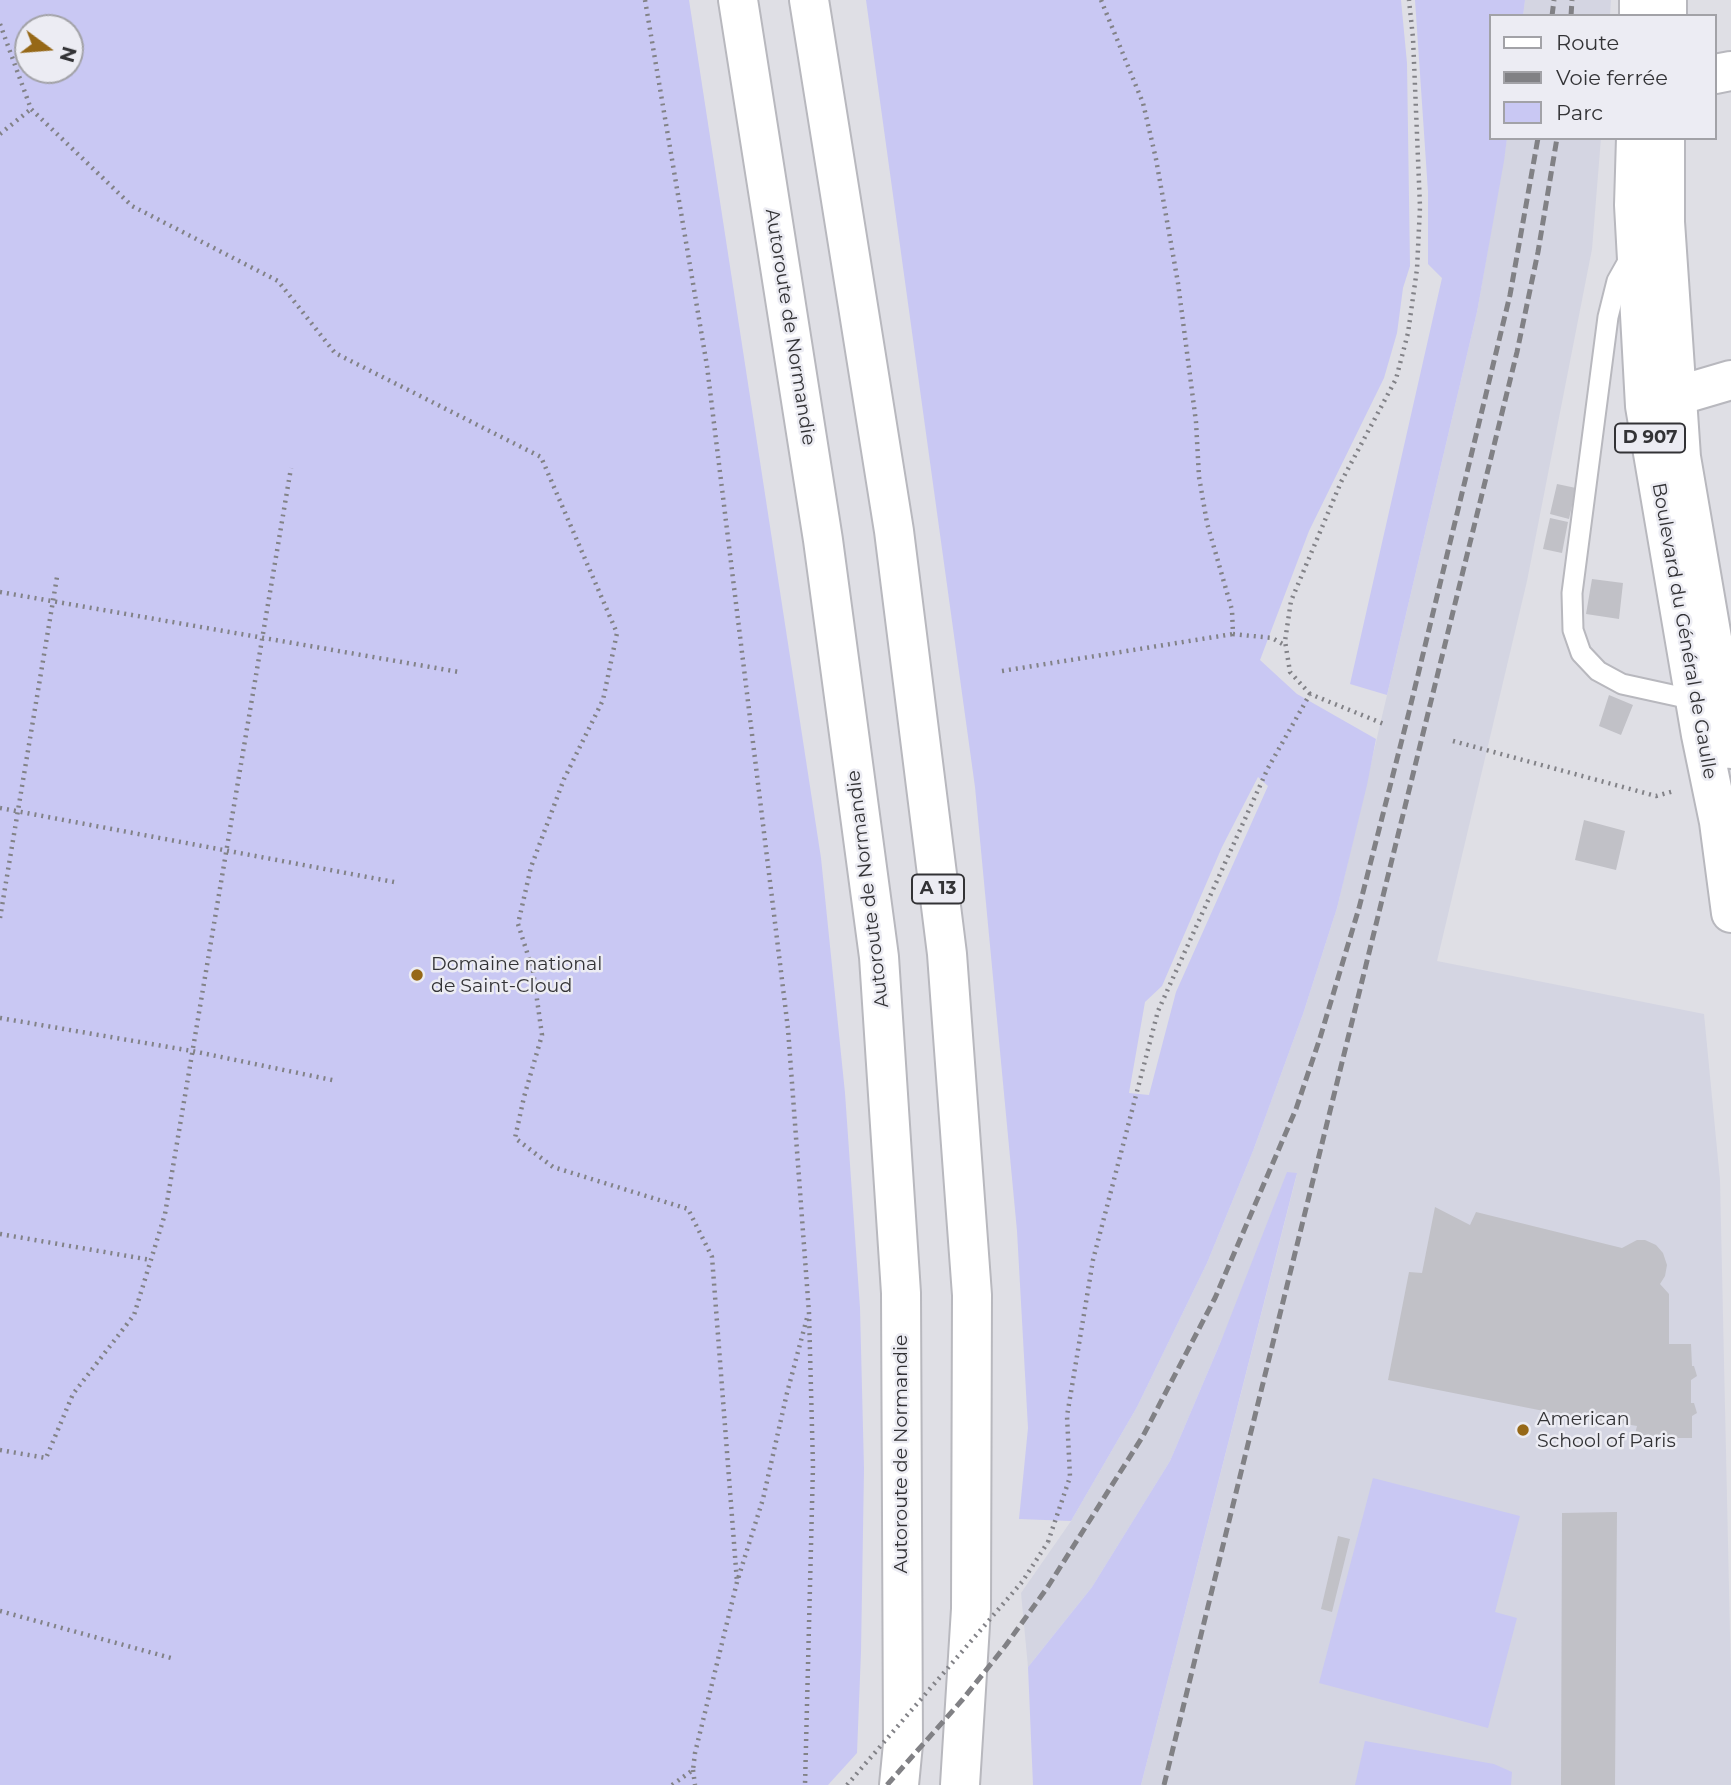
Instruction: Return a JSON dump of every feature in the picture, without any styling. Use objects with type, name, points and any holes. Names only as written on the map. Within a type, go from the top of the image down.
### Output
[{"type":"main road","name":"Autoroute de Normandie","points":[[738,0],[823,540],[880,957],[901,1293],[902,1744],[899,1785]]},
{"type":"main road","name":"A 13","points":[[809,0],[894,531],[947,954],[972,1296],[971,1609],[960,1785]]},
{"type":"main road","name":"Boulevard du Général de Gaulle","points":[[1636,140],[1636,245],[1661,401],[1695,700],[1719,822],[1731,913]]},
{"type":"main road","name":"Boulevard du Général de Gaulle","points":[[1665,140],[1661,401],[1681,457],[1731,749]]},
{"type":"main road","points":[[1661,401],[1731,380]]},
{"type":"lane","points":[[1636,245],[1617,281],[1608,317],[1572,593],[1573,630],[1581,653],[1598,671],[1622,684],[1695,700]]},
{"type":"path","points":[[645,0],[710,393],[788,1029],[809,1313],[813,1466],[805,1783],[799,1785]]},
{"type":"path","points":[[1101,0],[1143,103],[1156,159],[1181,307],[1196,422],[1199,477],[1207,523],[1233,610],[1233,634]]},
{"type":"path","points":[[1384,724],[1310,694],[1290,673],[1286,646],[1291,601],[1341,482],[1396,379],[1408,333],[1417,269],[1420,207],[1409,0]]},
{"type":"path","points":[[0,24],[31,109],[132,206],[278,281],[335,354],[541,457],[617,633],[603,700],[564,779],[545,829],[531,866],[518,924],[533,971],[542,1035],[515,1138],[553,1167],[688,1209],[712,1256],[737,1582]]},
{"type":"path","points":[[0,134],[31,109]]},
{"type":"path","points":[[0,1450],[46,1458],[73,1394],[134,1315],[165,1214],[291,468]]},
{"type":"path","points":[[0,918],[57,577]]},
{"type":"path","points":[[0,592],[459,672]]},
{"type":"path","points":[[1002,671],[1233,634],[1272,638],[1286,646]]},
{"type":"path","points":[[846,1785],[1022,1583],[1048,1542],[1070,1477],[1067,1416],[1093,1261],[1158,1011],[1268,768],[1310,694]]},
{"type":"path","points":[[1452,741],[1656,796],[1680,790]]},
{"type":"path","points":[[0,808],[394,882]]},
{"type":"path","points":[[0,1018],[192,1051],[337,1081]]},
{"type":"path","points":[[0,1234],[151,1261]]},
{"type":"path","points":[[695,1785],[695,1753],[737,1582],[763,1499],[787,1393],[809,1313]]},
{"type":"path","points":[[0,1611],[171,1658]]},
{"type":"path","points":[[672,1785],[693,1770]]},
{"type":"shaded area","points":[[1525,0],[1611,0],[1610,14],[1523,14]]},
{"type":"shaded area","name":"American School of Paris","points":[[1507,140],[1601,140],[1592,249],[1527,581],[1437,961],[1704,1014],[1720,1180],[1731,1785],[1141,1785],[1297,1174],[1170,1461],[1092,1587],[1028,1667],[1021,1593],[1071,1521],[1137,1407],[1207,1263],[1253,1151],[1303,1014],[1337,908],[1477,312]]},
{"type":"green space","name":"Domaine national de Saint-Cloud","points":[[0,0],[689,0],[821,858],[845,1093],[860,1308],[864,1469],[861,1652],[857,1753],[828,1785],[0,1785]]},
{"type":"green space","points":[[866,0],[1401,0],[1407,63],[1410,266],[1403,288],[1397,333],[1384,378],[1309,531],[1260,660],[1297,694],[1376,739],[1367,785],[1337,908],[1303,1014],[1253,1151],[1207,1263],[1137,1407],[1071,1521],[1019,1519],[1028,1428],[1017,1231],[975,787]],"holes":[[[1258,777],[1268,786],[1176,992],[1149,1095],[1129,1093],[1145,1002],[1162,986],[1222,847]]]},
{"type":"green space","points":[[1415,0],[1525,0],[1523,14],[1490,14],[1490,140],[1507,140],[1504,161],[1477,312],[1387,695],[1350,684],[1442,278],[1428,264],[1428,192]]},
{"type":"green space","points":[[1287,1172],[1297,1173],[1141,1785],[1033,1785],[1028,1667],[1092,1587],[1170,1461],[1221,1341]]},
{"type":"green space","points":[[1373,1478],[1520,1516],[1495,1612],[1517,1618],[1488,1728],[1319,1683]]},
{"type":"green space","points":[[1365,1741],[1494,1764],[1512,1772],[1511,1785],[1355,1785]]},
{"type":"building","points":[[1557,484],[1576,488],[1569,519],[1550,514]]},
{"type":"building","points":[[1550,518],[1568,522],[1562,553],[1543,549]]},
{"type":"building","points":[[1592,579],[1623,583],[1619,619],[1586,614]]},
{"type":"building","points":[[1609,695],[1633,705],[1621,735],[1599,726]]},
{"type":"building","points":[[1584,820],[1625,831],[1616,870],[1575,860]]},
{"type":"building","points":[[1435,1207],[1470,1225],[1476,1212],[1622,1248],[1637,1240],[1656,1245],[1663,1253],[1667,1265],[1660,1284],[1669,1294],[1669,1344],[1691,1344],[1692,1366],[1697,1376],[1691,1380],[1691,1403],[1694,1403],[1697,1413],[1692,1416],[1692,1438],[1634,1438],[1637,1426],[1620,1423],[1619,1426],[1388,1380],[1409,1272],[1422,1273]]},
{"type":"building","points":[[1617,1512],[1615,1785],[1561,1785],[1562,1513]]},
{"type":"building","points":[[1338,1536],[1350,1539],[1332,1612],[1321,1609]]},
{"type":"railway","points":[[1552,14],[1554,0]]},
{"type":"railway","points":[[1571,14],[1572,0]]},
{"type":"railway","points":[[887,1785],[963,1699],[1006,1645],[1047,1588],[1143,1436],[1215,1298],[1296,1109],[1359,908],[1409,712],[1510,295],[1538,140]]},
{"type":"railway","points":[[1164,1785],[1517,352],[1538,252],[1557,140]]},
{"type":"place","name":"Domaine national de Saint-Cloud","points":[[417,975]]},
{"type":"place","name":"American School of Paris","points":[[1523,1430]]}]
